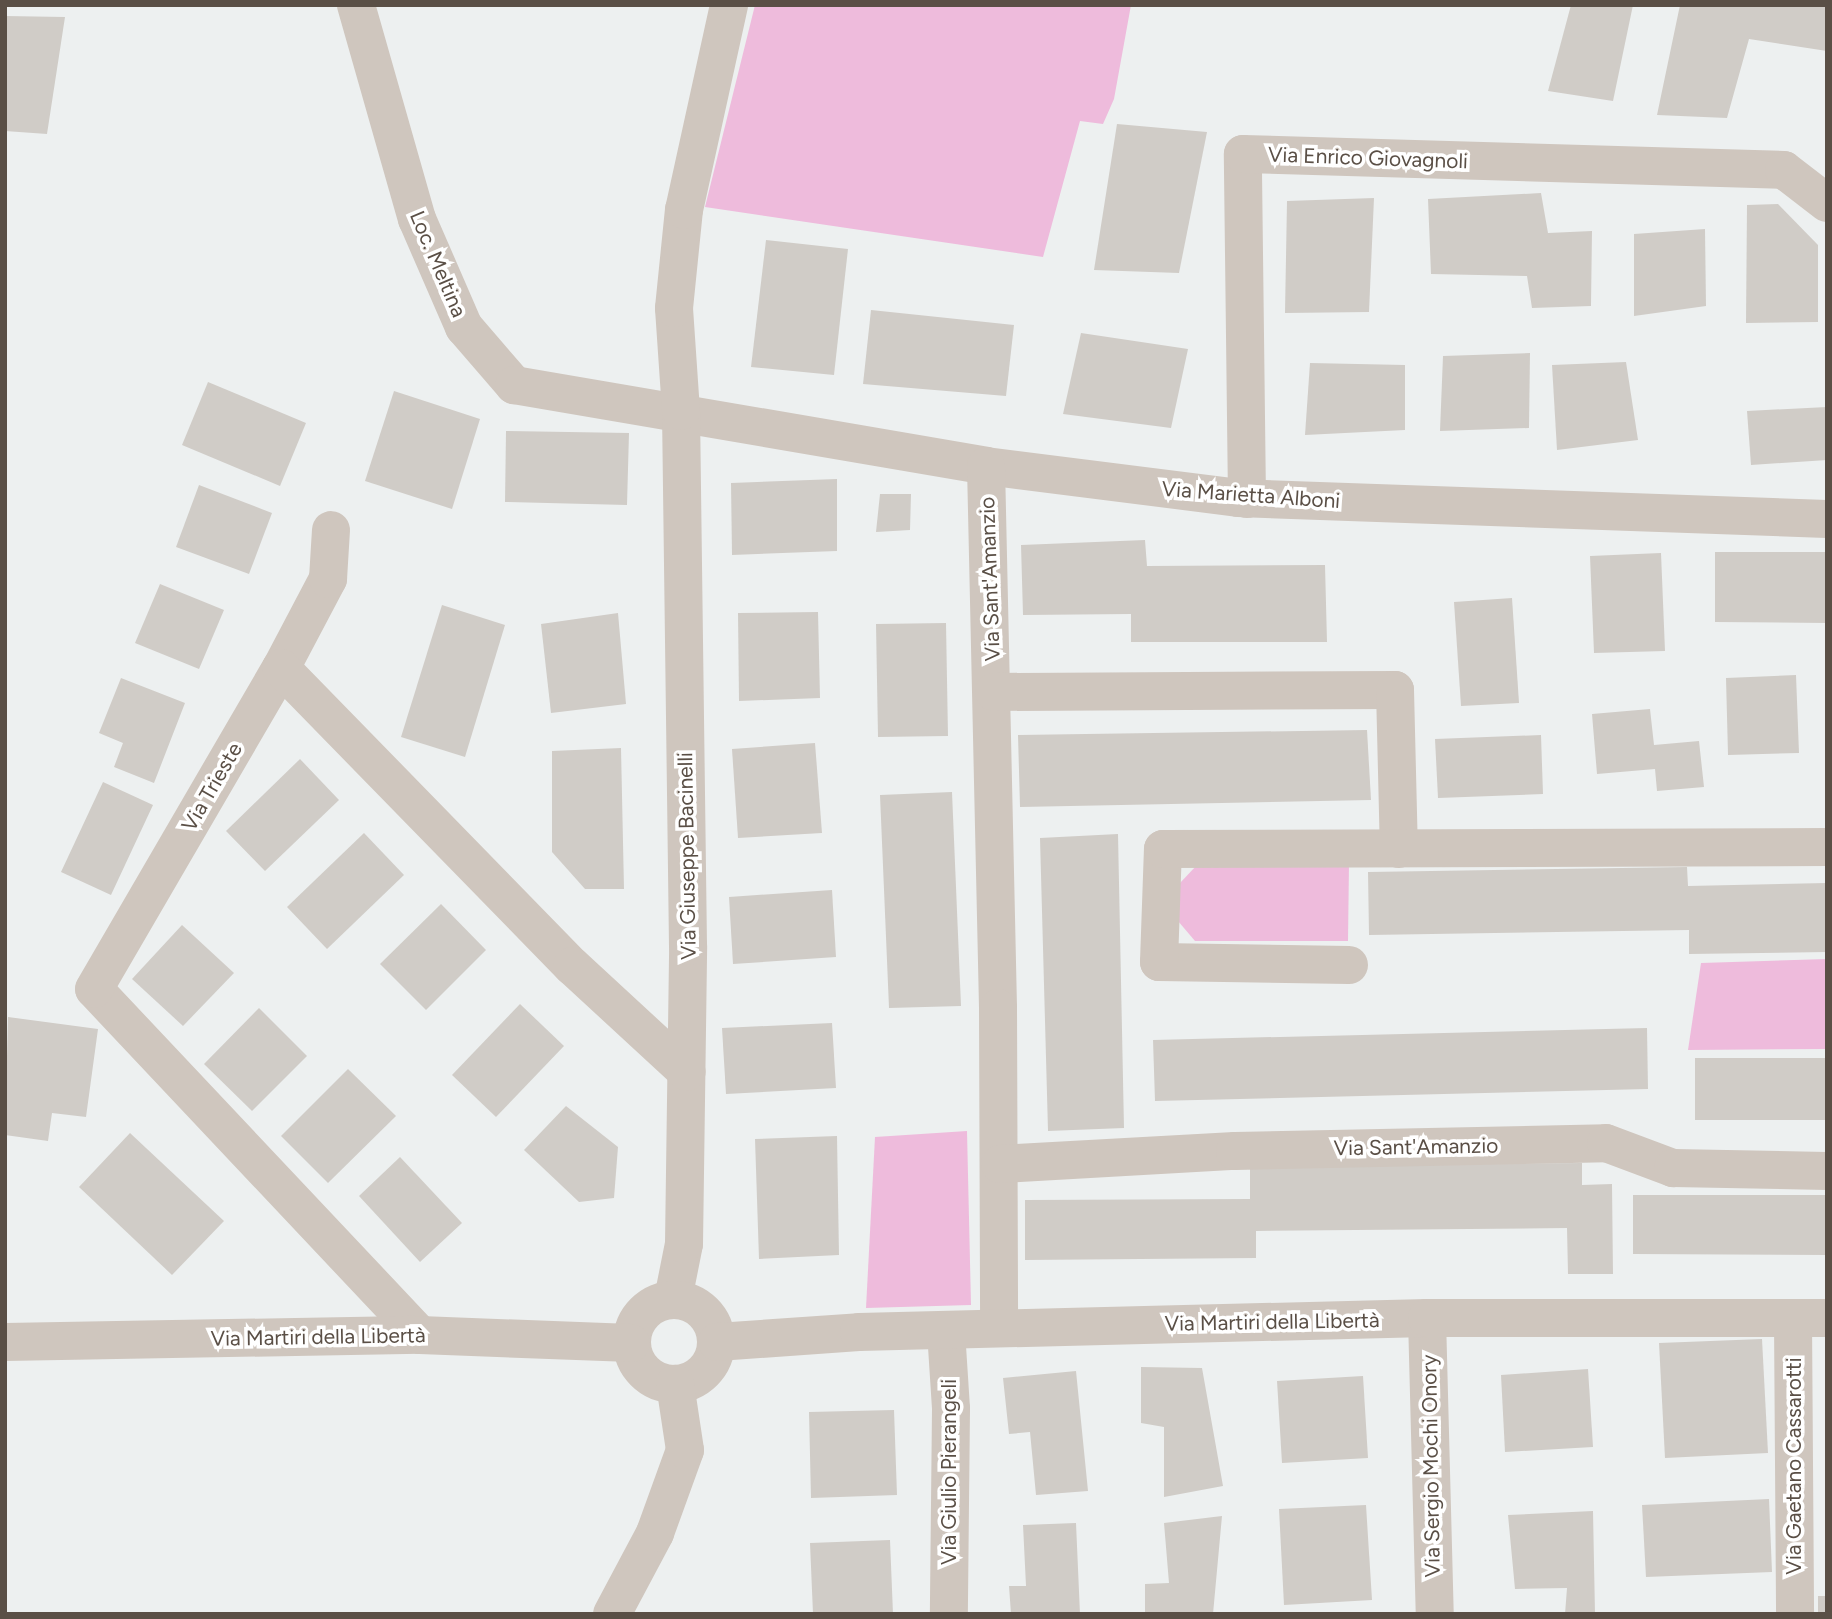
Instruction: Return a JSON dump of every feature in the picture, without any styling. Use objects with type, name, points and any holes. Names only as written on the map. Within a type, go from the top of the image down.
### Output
[{"type":"street","name":"Loc. Meltina","points":[[356,5],[417,219],[464,327],[513,385],[681,411]]},
{"type":"street","name":"Via Giuseppe Bacinelli","points":[[673,1299],[684,1244],[687,1072],[681,411],[674,308],[684,210],[729,5]]},
{"type":"street","name":"Via Enrico Giovagnoli","points":[[1247,499],[1243,154],[1784,170],[1827,203]]},
{"type":"street","name":"Via Marietta Alboni","points":[[681,411],[986,466],[1247,499],[1827,519]]},
{"type":"street","name":"Via Sant'Amanzio","points":[[986,466],[994,692],[1000,1164],[999,1328]]},
{"type":"street","points":[[331,530],[328,579],[281,668],[572,966],[687,1072]]},
{"type":"street","name":"Via Trieste","points":[[281,668],[94,989],[420,1335]]},
{"type":"street","name":"Via Sant'Amanzio","points":[[994,692],[1395,690],[1399,849]]},
{"type":"street","points":[[1349,965],[1159,962],[1163,849],[1827,847]]},
{"type":"street","name":"Via Sant'Amanzio","points":[[1000,1164],[1236,1150],[1606,1143],[1673,1168],[1827,1171]]},
{"type":"street","points":[[673,1299],[687,1301],[708,1316],[717,1342],[715,1354],[700,1376],[674,1384],[661,1382],[639,1367],[631,1343],[639,1317],[660,1301],[673,1299]]},
{"type":"street","name":"Via Martiri della Libertà","points":[[717,1342],[999,1328],[1427,1318],[1810,1319]]},
{"type":"street","name":"Via Sergio Mochi Onory","points":[[1427,1318],[1435,1614]]},
{"type":"street","name":"Via Gaetano Cassarotti","points":[[1795,1614],[1810,1319]]},
{"type":"street","name":"Via Giulio Pierangeli","points":[[946,1331],[951,1409],[949,1614]]},
{"type":"street","name":"Via Martiri della Libertà","points":[[5,1342],[420,1335],[631,1343]]},
{"type":"street","points":[[612,1614],[655,1533],[685,1450],[674,1384]]},
{"type":"shaded area","points":[[755,5],[1131,5],[1114,99],[1103,124],[1080,121],[1043,257],[705,207]]},
{"type":"shaded area","points":[[1349,864],[1348,941],[1195,941],[1178,921],[1180,883],[1197,865]]},
{"type":"shaded area","points":[[1827,959],[1827,1049],[1688,1050],[1701,963]]},
{"type":"shaded area","points":[[967,1131],[971,1305],[866,1308],[875,1137]]},
{"type":"building","points":[[1571,5],[1633,5],[1613,101],[1548,91]]},
{"type":"building","points":[[1680,5],[1827,5],[1827,51],[1749,39],[1727,118],[1657,115]]},
{"type":"building","points":[[5,16],[65,17],[47,134],[5,131]]},
{"type":"building","points":[[1117,124],[1207,132],[1179,273],[1094,270]]},
{"type":"building","points":[[1541,193],[1548,233],[1592,231],[1591,306],[1532,308],[1527,276],[1431,274],[1428,199]]},
{"type":"building","points":[[1374,198],[1369,312],[1285,313],[1287,201]]},
{"type":"building","points":[[1778,204],[1818,245],[1818,322],[1746,323],[1747,205]]},
{"type":"building","points":[[1705,229],[1706,306],[1634,316],[1634,234]]},
{"type":"building","points":[[766,240],[848,249],[834,375],[751,367]]},
{"type":"building","points":[[871,310],[1014,325],[1006,396],[863,384]]},
{"type":"building","points":[[1081,333],[1188,349],[1171,428],[1063,414]]},
{"type":"building","points":[[1530,353],[1529,428],[1440,431],[1443,356]]},
{"type":"building","points":[[1626,362],[1638,440],[1557,450],[1552,365]]},
{"type":"building","points":[[1310,363],[1405,365],[1405,430],[1305,435]]},
{"type":"building","points":[[208,382],[306,423],[280,486],[182,445]]},
{"type":"building","points":[[394,391],[480,419],[452,509],[365,481]]},
{"type":"building","points":[[1827,407],[1827,460],[1751,465],[1747,411]]},
{"type":"building","points":[[506,431],[629,433],[627,505],[505,502]]},
{"type":"building","points":[[837,479],[837,551],[732,555],[731,483]]},
{"type":"building","points":[[199,485],[272,513],[249,574],[176,547]]},
{"type":"building","points":[[880,494],[911,494],[910,530],[876,532]]},
{"type":"building","points":[[1145,540],[1147,566],[1325,565],[1327,642],[1131,642],[1131,614],[1023,615],[1021,545]]},
{"type":"building","points":[[1715,552],[1827,552],[1827,623],[1715,622]]},
{"type":"building","points":[[1661,553],[1665,651],[1594,653],[1590,556]]},
{"type":"building","points":[[160,584],[224,610],[199,669],[135,643]]},
{"type":"building","points":[[1512,598],[1519,703],[1461,706],[1454,602]]},
{"type":"building","points":[[442,605],[505,625],[465,757],[401,737]]},
{"type":"building","points":[[818,612],[820,698],[739,701],[738,613]]},
{"type":"building","points":[[618,613],[626,704],[551,713],[541,624]]},
{"type":"building","points":[[946,623],[948,736],[878,737],[876,624]]},
{"type":"building","points":[[1796,675],[1799,753],[1728,755],[1726,678]]},
{"type":"building","points":[[121,678],[185,703],[154,783],[114,767],[123,743],[99,733]]},
{"type":"building","points":[[1650,709],[1654,745],[1699,741],[1704,787],[1657,791],[1655,769],[1597,774],[1592,714]]},
{"type":"building","points":[[1367,730],[1371,800],[1020,807],[1018,735]]},
{"type":"building","points":[[1541,735],[1543,794],[1438,798],[1435,739]]},
{"type":"building","points":[[815,743],[822,833],[738,838],[732,749]]},
{"type":"building","points":[[621,748],[624,889],[585,889],[552,852],[552,751]]},
{"type":"building","points":[[300,759],[339,800],[265,871],[226,831]]},
{"type":"building","points":[[103,782],[153,805],[111,895],[61,872]]},
{"type":"building","points":[[952,792],[961,1006],[889,1008],[880,795]]},
{"type":"building","points":[[364,833],[404,875],[327,949],[287,907]]},
{"type":"building","points":[[1118,834],[1124,1128],[1048,1131],[1040,838]]},
{"type":"building","points":[[1687,867],[1688,886],[1827,883],[1827,952],[1689,954],[1689,930],[1369,935],[1368,872]]},
{"type":"building","points":[[832,890],[836,957],[733,964],[729,897]]},
{"type":"building","points":[[441,904],[486,950],[426,1010],[380,964]]},
{"type":"building","points":[[182,925],[234,973],[183,1026],[132,979]]},
{"type":"building","points":[[520,1004],[564,1046],[496,1117],[452,1075]]},
{"type":"building","points":[[259,1008],[307,1056],[252,1111],[204,1064]]},
{"type":"building","points":[[8,1017],[98,1029],[86,1117],[52,1113],[48,1141],[5,1135]]},
{"type":"building","points":[[832,1023],[836,1088],[726,1094],[722,1028]]},
{"type":"building","points":[[1647,1028],[1648,1089],[1155,1101],[1153,1040]]},
{"type":"building","points":[[1695,1058],[1827,1058],[1827,1120],[1695,1120]]},
{"type":"building","points":[[348,1069],[396,1116],[328,1183],[281,1136]]},
{"type":"building","points":[[566,1106],[618,1147],[614,1198],[579,1202],[524,1150]]},
{"type":"building","points":[[130,1133],[224,1221],[172,1275],[79,1187]]},
{"type":"building","points":[[837,1136],[839,1255],[759,1259],[755,1139]]},
{"type":"building","points":[[400,1157],[462,1223],[420,1262],[359,1196]]},
{"type":"building","points":[[1582,1163],[1582,1185],[1612,1184],[1613,1274],[1568,1274],[1567,1228],[1256,1231],[1256,1258],[1025,1260],[1025,1200],[1250,1199],[1250,1166]]},
{"type":"building","points":[[1633,1195],[1827,1195],[1827,1255],[1633,1254]]},
{"type":"building","points":[[1762,1339],[1768,1453],[1665,1458],[1659,1343]]},
{"type":"building","points":[[1141,1367],[1202,1368],[1223,1486],[1164,1497],[1164,1427],[1141,1423]]},
{"type":"building","points":[[1588,1369],[1593,1447],[1505,1452],[1501,1375]]},
{"type":"building","points":[[1076,1371],[1088,1491],[1036,1495],[1030,1432],[1009,1434],[1003,1378]]},
{"type":"building","points":[[1363,1376],[1368,1458],[1282,1463],[1277,1381]]},
{"type":"building","points":[[894,1410],[897,1495],[811,1498],[809,1412]]},
{"type":"building","points":[[1769,1499],[1772,1572],[1646,1577],[1642,1505]]},
{"type":"building","points":[[1366,1505],[1372,1600],[1284,1605],[1279,1509]]},
{"type":"building","points":[[1593,1511],[1595,1614],[1565,1614],[1567,1588],[1515,1589],[1508,1515]]},
{"type":"building","points":[[1222,1516],[1213,1614],[1145,1614],[1145,1584],[1169,1583],[1164,1523]]},
{"type":"building","points":[[1076,1523],[1080,1614],[1011,1614],[1009,1586],[1026,1586],[1023,1525]]},
{"type":"building","points":[[890,1540],[893,1614],[813,1614],[810,1543]]},
{"type":"building","points":[[1818,1596],[1827,1596],[1827,1614],[1818,1614]]}]
